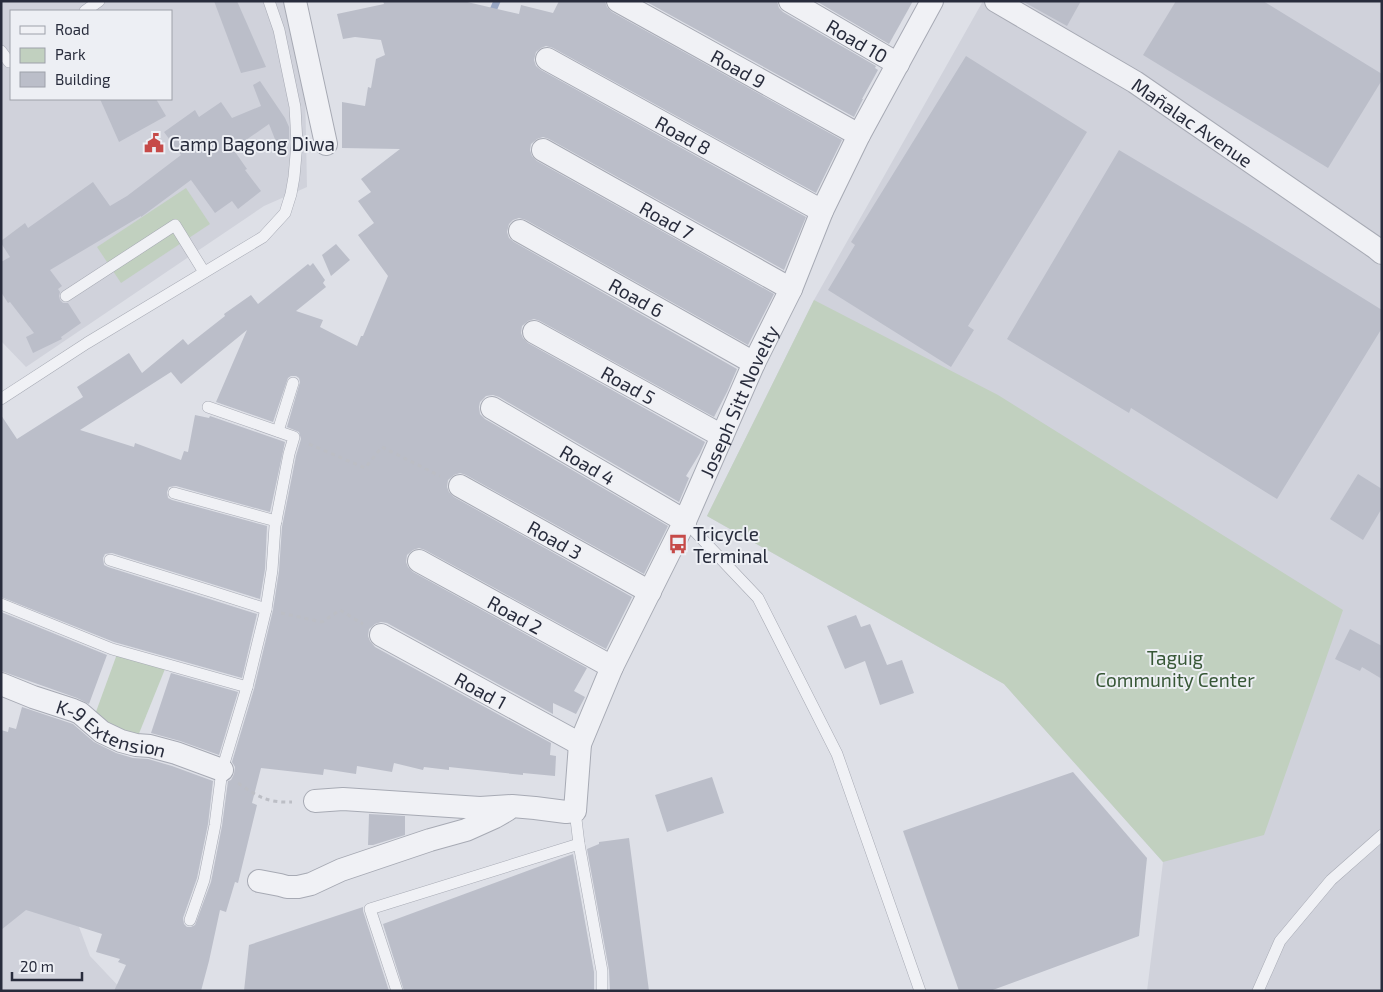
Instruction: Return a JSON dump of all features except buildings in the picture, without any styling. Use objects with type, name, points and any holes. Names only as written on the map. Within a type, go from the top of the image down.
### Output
[{"type":"street","points":[[294,1],[326,144]]},
{"type":"street","name":"Road 9","points":[[618,1],[859,136]]},
{"type":"street","name":"Road 10","points":[[790,1],[898,64]]},
{"type":"street","name":"Joseph Sitt Novelty","points":[[575,811],[580,744],[612,667],[684,521],[754,363],[791,290],[822,211],[859,136],[932,1]]},
{"type":"street","name":"Mañalac Avenue","points":[[996,1],[1135,82],[1380,246]]},
{"type":"street","name":"Road 8","points":[[547,59],[822,211]]},
{"type":"street","name":"Road 7","points":[[543,150],[791,290]]},
{"type":"street","name":"Road 6","points":[[520,231],[754,363]]},
{"type":"street","name":"Road 5","points":[[534,332],[722,436]]},
{"type":"street","name":"Road 4","points":[[492,408],[684,521]]},
{"type":"street","name":"Road 3","points":[[460,486],[650,592]]},
{"type":"street","name":"Road 2","points":[[419,560],[612,667]]},
{"type":"street","name":"Road 1","points":[[381,635],[580,744]]},
{"type":"street","name":"K-9 Extension","points":[[1,684],[80,713],[102,732],[121,741],[176,753],[222,770]]},
{"type":"street","points":[[315,801],[343,799],[480,808],[512,806],[566,812],[575,811]]},
{"type":"street","points":[[259,881],[287,887],[311,884],[341,870],[466,830],[496,817],[512,806]]},
{"type":"lane","points":[[86,10],[98,1]]},
{"type":"lane","points":[[1,399],[87,343],[263,237],[285,213],[294,177],[297,143],[295,107],[279,30],[269,1]]},
{"type":"lane","points":[[1,51],[10,62]]},
{"type":"lane","points":[[66,296],[176,225],[204,272]]},
{"type":"lane","points":[[278,431],[293,383]]},
{"type":"lane","points":[[190,920],[204,880],[215,825],[222,770],[247,687],[266,609],[272,570],[276,520],[288,454],[294,437],[208,407]]},
{"type":"lane","points":[[174,493],[276,520]]},
{"type":"lane","points":[[684,521],[758,598],[837,754],[920,991]]},
{"type":"lane","points":[[110,560],[266,609]]},
{"type":"lane","points":[[1,604],[112,649],[247,687]]},
{"type":"lane","points":[[575,811],[579,844],[602,971],[602,991]]},
{"type":"lane","points":[[1258,991],[1280,941],[1331,880],[1382,835]]},
{"type":"lane","points":[[397,991],[370,909],[579,844]]},
{"type":"path","points":[[294,437],[365,468],[382,447],[460,486]]},
{"type":"path","points":[[266,609],[322,622],[340,610],[381,635]]},
{"type":"path","points":[[222,770],[250,792],[269,801],[315,801]]},
{"type":"shaded area","name":"Camp Bagong Diwa","points":[[1,1],[286,1],[305,88],[307,187],[264,206],[26,367],[1,341]]},
{"type":"shaded area","points":[[983,1],[1382,1],[1382,991],[1147,991],[1163,862],[1004,684],[707,516],[814,300]]},
{"type":"shaded area","points":[[1,778],[64,887],[90,956],[123,991],[1,991]]},
{"type":"green space","points":[[186,188],[210,224],[121,283],[97,247]]},
{"type":"green space","name":"Taguig Community Center","points":[[814,300],[998,395],[1343,610],[1264,835],[1163,862],[1004,684],[707,516]]},
{"type":"green space","points":[[117,654],[165,669],[138,736],[93,720]]},
{"type":"waterway","points":[[491,15],[497,1]]},
{"type":"place","name":"Camp Bagong Diwa","points":[[154,143]]},
{"type":"place","name":"Tricycle Terminal","points":[[678,544]]}]
